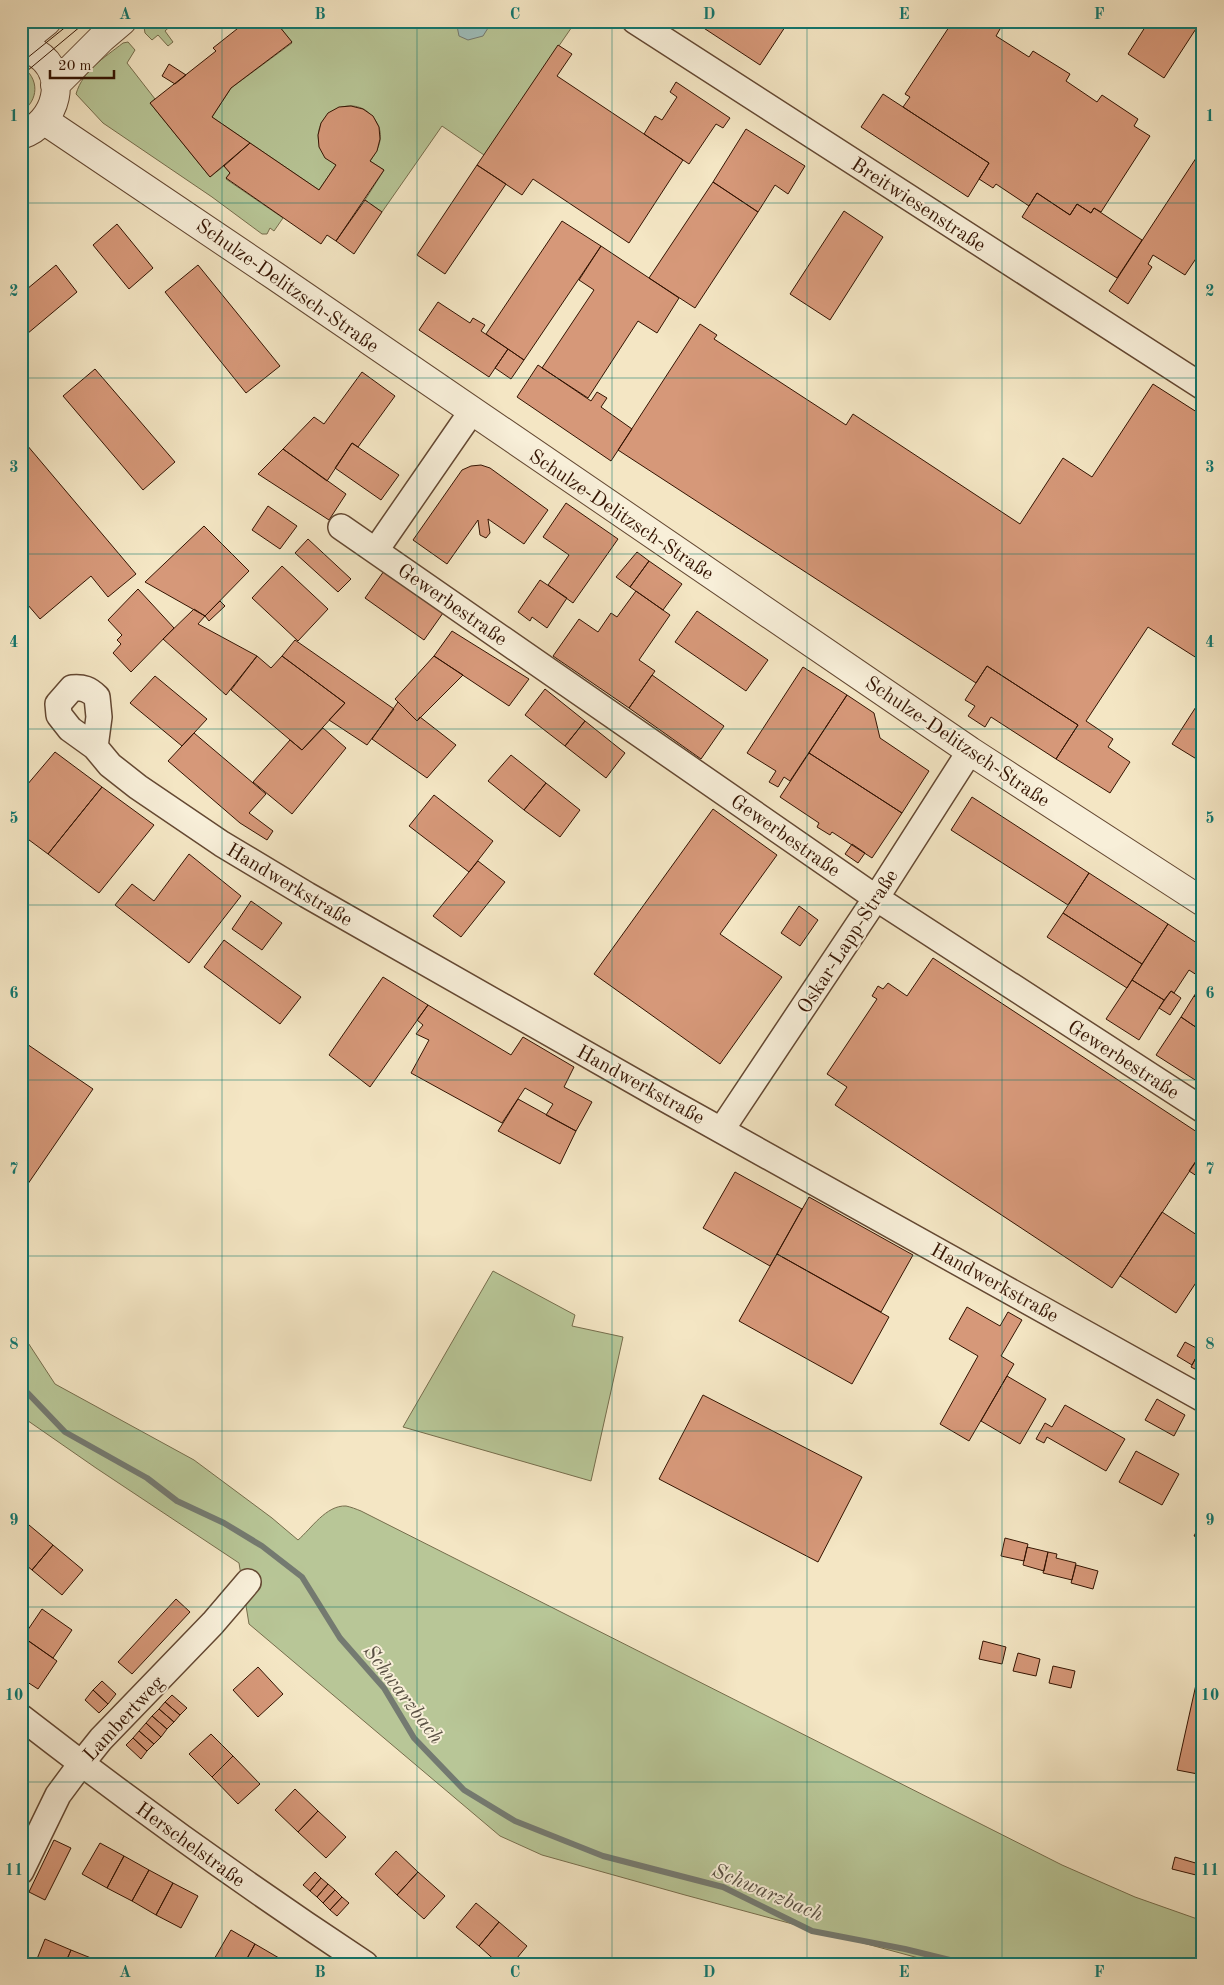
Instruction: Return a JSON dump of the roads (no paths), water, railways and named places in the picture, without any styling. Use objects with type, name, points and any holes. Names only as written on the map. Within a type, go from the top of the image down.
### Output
[{"type":"street","points":[[21,42],[47,21]]},
{"type":"street","points":[[55,85],[102,38],[122,21]]},
{"type":"street","name":"Breitwiesenstraße","points":[[634,21],[1203,387]]},
{"type":"street","points":[[21,48],[35,53],[42,59],[51,71],[55,85],[55,98],[52,110],[45,121],[32,132],[21,135]]},
{"type":"street","name":"Schulze-Delitzsch-Straße","points":[[45,121],[276,276],[970,751],[1203,902]]},
{"type":"street","name":"Gewerbestraße","points":[[376,550],[472,411]]},
{"type":"street","name":"Gewerbestraße","points":[[342,527],[876,898],[1203,1110]]},
{"type":"street","name":"Handwerkstraße","points":[[95,747],[110,764],[138,787],[222,844],[316,900],[1203,1399]]},
{"type":"street","name":"Oskar-Lapp-Straße","points":[[722,1129],[876,898],[970,751]]},
{"type":"street","name":"Lambertweg","points":[[21,1871],[58,1795],[81,1764],[102,1739],[213,1623],[248,1582]]},
{"type":"street","name":"Herschelstraße","points":[[21,1717],[81,1764],[267,1899],[365,1964]]},
{"type":"water","points":[[456,21],[485,21],[488,28],[483,36],[468,40],[459,36]]},
{"type":"waterway","name":"Schwarzbach","points":[[21,1386],[65,1432],[147,1478],[177,1501],[224,1523],[262,1546],[302,1577],[340,1638],[384,1688],[414,1738],[464,1790],[515,1821],[603,1856],[723,1887],[812,1931],[905,1949],[966,1964]]},
{"type":"tram line","points":[[21,63],[73,21]]},
{"type":"tram line","points":[[21,76],[87,21]]}]
